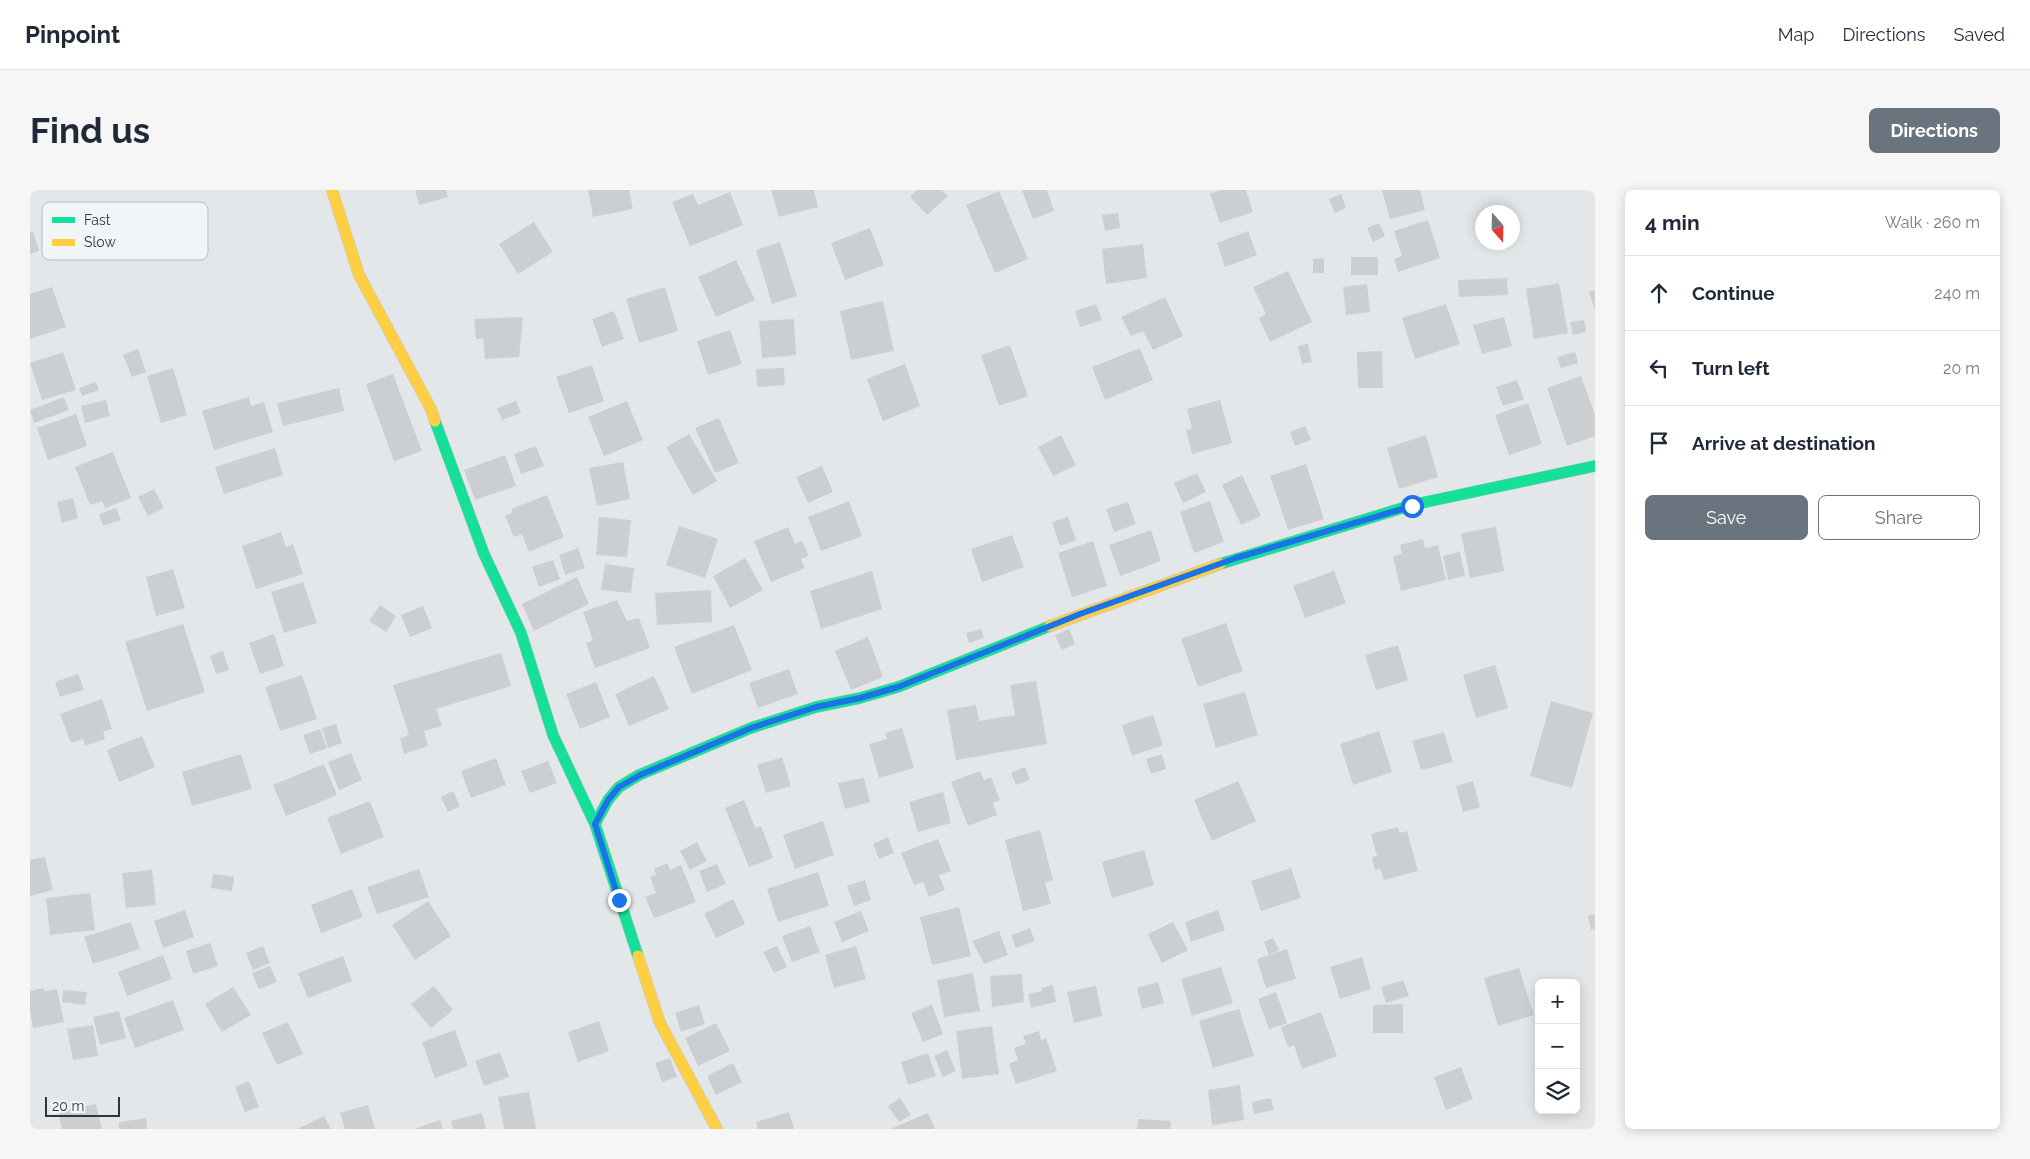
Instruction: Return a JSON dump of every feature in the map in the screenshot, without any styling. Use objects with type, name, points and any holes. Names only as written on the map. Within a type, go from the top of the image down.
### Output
[{"type":"street","points":[[332,190],[359,275],[430,409],[484,554],[521,633],[553,735],[595,824],[660,1023],[717,1129]]},
{"type":"street","points":[[595,824],[608,800],[619,787],[640,775],[751,728],[816,707],[860,698],[898,687],[1080,614],[1236,558],[1412,506],[1595,466]]},
{"type":"building","points":[[415,190],[446,190],[448,197],[419,205]]},
{"type":"building","points":[[588,190],[629,190],[633,209],[593,217]]},
{"type":"building","points":[[771,190],[814,190],[818,207],[779,217]]},
{"type":"building","points":[[917,190],[942,190],[948,196],[927,215],[910,197]]},
{"type":"building","points":[[1022,190],[1047,190],[1054,211],[1033,219]]},
{"type":"building","points":[[1221,190],[1246,190],[1253,212],[1220,223],[1210,194]]},
{"type":"building","points":[[1382,190],[1420,190],[1425,210],[1390,219]]},
{"type":"building","points":[[999,191],[1028,259],[995,273],[966,205]]},
{"type":"building","points":[[730,192],[743,225],[690,246],[672,202],[693,194],[698,205]]},
{"type":"building","points":[[1341,194],[1346,208],[1335,213],[1329,199]]},
{"type":"building","points":[[1118,213],[1120,228],[1105,231],[1102,215]]},
{"type":"building","points":[[1428,220],[1440,258],[1398,272],[1394,259],[1402,256],[1394,231]]},
{"type":"building","points":[[534,222],[553,252],[518,274],[499,244]]},
{"type":"building","points":[[1379,223],[1385,236],[1373,242],[1367,228]]},
{"type":"building","points":[[870,228],[884,265],[845,280],[831,243]]},
{"type":"building","points":[[33,231],[39,251],[30,254],[30,232]]},
{"type":"building","points":[[1248,231],[1257,255],[1225,267],[1217,243]]},
{"type":"building","points":[[780,242],[797,296],[772,304],[756,250]]},
{"type":"building","points":[[1143,244],[1147,278],[1106,284],[1102,249]]},
{"type":"building","points":[[1351,257],[1378,257],[1378,275],[1351,275]]},
{"type":"building","points":[[1324,258],[1324,273],[1313,273],[1313,259]]},
{"type":"building","points":[[736,260],[755,300],[716,317],[698,277]]},
{"type":"building","points":[[1288,271],[1312,322],[1270,342],[1259,318],[1266,314],[1253,287]]},
{"type":"building","points":[[1507,278],[1508,295],[1459,297],[1458,280]]},
{"type":"building","points":[[1559,283],[1568,333],[1534,339],[1526,289]]},
{"type":"building","points":[[1367,284],[1370,312],[1346,315],[1343,287]]},
{"type":"building","points":[[52,287],[66,327],[30,339],[30,294]]},
{"type":"building","points":[[665,287],[678,331],[639,343],[626,299]]},
{"type":"building","points":[[1595,290],[1595,310],[1589,292]]},
{"type":"building","points":[[1165,297],[1183,336],[1153,350],[1143,331],[1131,336],[1121,317]]},
{"type":"building","points":[[883,301],[894,351],[851,360],[840,311]]},
{"type":"building","points":[[1096,304],[1102,320],[1080,327],[1075,311]]},
{"type":"building","points":[[1446,304],[1460,344],[1415,359],[1402,318]]},
{"type":"building","points":[[614,311],[624,339],[602,347],[592,319]]},
{"type":"building","points":[[523,317],[519,357],[485,359],[483,339],[476,339],[474,319]]},
{"type":"building","points":[[1504,317],[1512,346],[1482,354],[1473,325]]},
{"type":"building","points":[[794,319],[796,355],[762,358],[759,321]]},
{"type":"building","points":[[1584,320],[1586,332],[1573,335],[1570,322]]},
{"type":"building","points":[[730,330],[742,364],[708,375],[697,341]]},
{"type":"building","points":[[1308,344],[1312,362],[1302,364],[1298,346]]},
{"type":"building","points":[[1010,345],[1028,396],[999,406],[981,355]]},
{"type":"building","points":[[1140,348],[1153,380],[1105,400],[1092,367]]},
{"type":"building","points":[[138,349],[146,372],[132,377],[123,355]]},
{"type":"building","points":[[1382,351],[1383,388],[1358,388],[1357,352]]},
{"type":"building","points":[[63,352],[76,390],[42,400],[30,363]]},
{"type":"building","points":[[1575,352],[1578,363],[1561,368],[1557,357]]},
{"type":"building","points":[[905,364],[920,406],[883,421],[867,379]]},
{"type":"building","points":[[592,365],[604,401],[569,413],[556,377]]},
{"type":"building","points":[[173,368],[187,415],[161,423],[147,376]]},
{"type":"building","points":[[784,368],[785,385],[757,387],[756,369]]},
{"type":"building","points":[[393,374],[422,451],[394,461],[366,384]]},
{"type":"building","points":[[1581,376],[1595,415],[1595,436],[1567,446],[1547,388]]},
{"type":"building","points":[[1517,380],[1524,399],[1503,406],[1496,387]]},
{"type":"building","points":[[96,382],[99,390],[82,396],[79,388]]},
{"type":"building","points":[[339,388],[344,411],[283,426],[277,403]]},
{"type":"building","points":[[64,397],[69,410],[34,423],[30,410]]},
{"type":"building","points":[[249,397],[251,406],[264,402],[273,432],[214,450],[202,411]]},
{"type":"building","points":[[106,400],[110,416],[85,423],[81,406]]},
{"type":"building","points":[[1220,400],[1232,443],[1192,454],[1186,430],[1192,428],[1187,409]]},
{"type":"building","points":[[516,401],[521,413],[502,420],[497,408]]},
{"type":"building","points":[[627,401],[643,440],[604,456],[588,417]]},
{"type":"building","points":[[1528,403],[1542,444],[1509,455],[1495,415]]},
{"type":"building","points":[[76,414],[87,446],[48,460],[37,428]]},
{"type":"building","points":[[719,418],[739,463],[715,473],[695,428]]},
{"type":"building","points":[[1305,426],[1311,440],[1295,446],[1290,432]]},
{"type":"building","points":[[689,434],[717,481],[693,495],[666,447]]},
{"type":"building","points":[[1061,435],[1076,465],[1053,476],[1038,447]]},
{"type":"building","points":[[1426,435],[1438,477],[1399,489],[1387,448]]},
{"type":"building","points":[[536,446],[544,466],[521,474],[514,454]]},
{"type":"building","points":[[275,448],[283,475],[224,494],[215,467]]},
{"type":"building","points":[[113,452],[131,498],[105,508],[102,501],[90,505],[75,467]]},
{"type":"building","points":[[505,455],[516,486],[475,500],[464,470]]},
{"type":"building","points":[[623,462],[630,499],[597,506],[589,468]]},
{"type":"building","points":[[1306,464],[1324,519],[1288,530],[1270,476]]},
{"type":"building","points":[[822,466],[833,492],[808,503],[796,477]]},
{"type":"building","points":[[1197,473],[1206,492],[1183,503],[1174,483]]},
{"type":"building","points":[[1242,475],[1261,516],[1241,525],[1222,485]]},
{"type":"building","points":[[154,489],[164,508],[148,516],[138,497]]},
{"type":"building","points":[[547,495],[564,537],[529,552],[522,534],[514,537],[505,516],[513,512],[511,509]]},
{"type":"building","points":[[73,498],[78,518],[62,523],[57,502]]},
{"type":"building","points":[[849,501],[862,536],[821,551],[808,517]]},
{"type":"building","points":[[1210,501],[1224,542],[1194,553],[1180,512]]},
{"type":"building","points":[[1128,502],[1136,524],[1114,532],[1106,509]]},
{"type":"building","points":[[116,508],[121,520],[103,526],[99,514]]},
{"type":"building","points":[[599,517],[631,520],[627,557],[596,555]]},
{"type":"building","points":[[1068,517],[1076,540],[1060,546],[1052,522]]},
{"type":"building","points":[[679,526],[718,539],[705,578],[666,565]]},
{"type":"building","points":[[788,527],[795,544],[802,541],[809,556],[801,559],[805,568],[771,582],[754,541]]},
{"type":"building","points":[[1496,527],[1504,571],[1470,578],[1461,533]]},
{"type":"building","points":[[1151,530],[1161,561],[1120,576],[1109,545]]},
{"type":"building","points":[[281,532],[286,547],[293,544],[303,574],[256,589],[242,546]]},
{"type":"building","points":[[1012,535],[1024,567],[982,582],[971,549]]},
{"type":"building","points":[[1423,539],[1425,548],[1438,545],[1446,580],[1401,591],[1393,556],[1402,554],[1400,545]]},
{"type":"building","points":[[1093,541],[1107,586],[1072,597],[1058,553]]},
{"type":"building","points":[[578,548],[585,568],[565,575],[559,555]]},
{"type":"building","points":[[1460,552],[1465,576],[1448,580],[1443,556]]},
{"type":"building","points":[[745,558],[763,590],[730,608],[713,576]]},
{"type":"building","points":[[553,560],[560,579],[539,587],[532,567]]},
{"type":"building","points":[[605,564],[634,568],[631,593],[601,590]]},
{"type":"building","points":[[173,569],[185,608],[156,616],[146,577]]},
{"type":"building","points":[[872,571],[882,609],[821,629],[810,591]]},
{"type":"building","points":[[1334,571],[1346,603],[1305,618],[1293,586]]},
{"type":"building","points":[[577,577],[589,604],[534,631],[522,604]]},
{"type":"building","points":[[303,582],[317,623],[284,633],[271,592]]},
{"type":"building","points":[[711,590],[712,622],[657,625],[655,593]]},
{"type":"building","points":[[617,600],[627,621],[639,618],[650,648],[595,668],[586,643],[593,640],[583,612]]},
{"type":"building","points":[[380,605],[396,616],[386,632],[369,621]]},
{"type":"building","points":[[423,606],[432,628],[410,637],[401,615]]},
{"type":"building","points":[[1226,623],[1243,671],[1198,687],[1181,639]]},
{"type":"building","points":[[183,624],[205,692],[147,711],[125,642]]},
{"type":"building","points":[[734,625],[752,670],[692,694],[674,647]]},
{"type":"building","points":[[981,629],[984,638],[969,643],[966,633]]},
{"type":"building","points":[[1069,629],[1075,644],[1062,650],[1055,635]]},
{"type":"building","points":[[274,634],[284,666],[260,674],[249,643]]},
{"type":"building","points":[[868,637],[883,677],[851,690],[835,651]]},
{"type":"building","points":[[1398,645],[1408,680],[1376,690],[1365,655]]},
{"type":"building","points":[[223,651],[229,670],[216,674],[210,656]]},
{"type":"building","points":[[501,653],[511,686],[436,709],[442,726],[424,731],[428,746],[404,754],[400,738],[409,735],[393,685]]},
{"type":"building","points":[[1495,665],[1508,708],[1476,718],[1463,675]]},
{"type":"building","points":[[789,669],[798,694],[758,708],[749,683]]},
{"type":"building","points":[[78,674],[84,690],[60,697],[55,682]]},
{"type":"building","points":[[302,675],[317,719],[280,731],[265,687]]},
{"type":"building","points":[[654,676],[669,709],[629,726],[615,694]]},
{"type":"building","points":[[1036,681],[1047,744],[956,760],[947,710],[976,705],[979,721],[1015,715],[1010,685]]},
{"type":"building","points":[[596,682],[610,717],[580,729],[566,694]]},
{"type":"building","points":[[1245,692],[1258,735],[1216,748],[1203,704]]},
{"type":"building","points":[[102,699],[112,729],[103,732],[105,739],[85,746],[83,739],[71,743],[60,714]]},
{"type":"building","points":[[1551,701],[1593,713],[1572,788],[1530,776]]},
{"type":"building","points":[[1153,715],[1163,745],[1132,756],[1122,725]]},
{"type":"building","points":[[336,724],[342,743],[328,748],[322,728]]},
{"type":"building","points":[[902,728],[914,768],[879,778],[869,744],[887,739],[885,733]]},
{"type":"building","points":[[320,729],[327,748],[310,754],[303,735]]},
{"type":"building","points":[[1379,731],[1392,772],[1353,785],[1340,744]]},
{"type":"building","points":[[1444,732],[1453,762],[1421,770],[1412,741]]},
{"type":"building","points":[[142,736],[155,767],[119,782],[107,750]]},
{"type":"building","points":[[351,753],[362,780],[339,790],[328,762]]},
{"type":"building","points":[[241,754],[252,789],[192,806],[182,772]]},
{"type":"building","points":[[1162,754],[1166,769],[1151,774],[1146,759]]},
{"type":"building","points":[[782,757],[791,786],[766,793],[757,765]]},
{"type":"building","points":[[496,758],[506,785],[471,798],[461,771]]},
{"type":"building","points":[[548,761],[557,783],[530,793],[521,771]]},
{"type":"building","points":[[324,764],[337,795],[286,816],[273,785]]},
{"type":"building","points":[[1025,767],[1030,780],[1016,785],[1011,773]]},
{"type":"building","points":[[980,771],[984,780],[991,777],[1000,800],[993,803],[997,815],[968,826],[951,782]]},
{"type":"building","points":[[864,778],[870,802],[845,809],[838,783]]},
{"type":"building","points":[[1238,781],[1256,821],[1212,841],[1194,800]]},
{"type":"building","points":[[1473,781],[1480,807],[1463,812],[1456,786]]},
{"type":"building","points":[[453,791],[460,806],[448,812],[441,797]]},
{"type":"building","points":[[943,792],[951,823],[918,832],[909,802]]},
{"type":"building","points":[[744,800],[755,828],[761,826],[773,858],[749,867],[725,808]]},
{"type":"building","points":[[370,801],[384,837],[341,854],[327,818]]},
{"type":"building","points":[[823,821],[834,855],[795,869],[783,835]]},
{"type":"building","points":[[1398,827],[1399,833],[1407,831],[1418,871],[1384,880],[1380,868],[1375,870],[1372,857],[1377,856],[1371,834]]},
{"type":"building","points":[[1040,830],[1053,880],[1045,882],[1051,904],[1023,911],[1005,840]]},
{"type":"building","points":[[888,837],[894,853],[879,859],[873,844]]},
{"type":"building","points":[[938,839],[951,871],[939,875],[945,890],[929,897],[923,882],[914,885],[901,853]]},
{"type":"building","points":[[697,842],[707,861],[690,870],[680,851]]},
{"type":"building","points":[[1144,850],[1154,885],[1112,898],[1102,862]]},
{"type":"building","points":[[45,857],[53,890],[30,896],[30,860]]},
{"type":"building","points":[[668,863],[670,870],[681,865],[696,902],[654,918],[645,897],[656,893],[650,877],[656,875],[654,869]]},
{"type":"building","points":[[717,864],[726,884],[707,892],[699,871]]},
{"type":"building","points":[[1291,868],[1301,898],[1261,911],[1251,881]]},
{"type":"building","points":[[419,869],[429,897],[377,914],[367,887]]},
{"type":"building","points":[[152,870],[156,905],[126,908],[122,873]]},
{"type":"building","points":[[818,872],[829,906],[778,922],[767,889]]},
{"type":"building","points":[[213,874],[234,877],[232,891],[211,888]]},
{"type":"building","points":[[865,880],[871,900],[854,906],[847,886]]},
{"type":"building","points":[[352,889],[363,917],[321,933],[311,905]]},
{"type":"building","points":[[90,893],[95,930],[50,935],[46,898]]},
{"type":"building","points":[[733,899],[745,924],[716,938],[704,914]]},
{"type":"building","points":[[428,901],[451,936],[415,960],[392,925]]},
{"type":"building","points":[[959,907],[971,956],[932,965],[920,917]]},
{"type":"building","points":[[185,910],[194,937],[163,948],[154,921]]},
{"type":"building","points":[[1218,910],[1225,930],[1191,942],[1185,922]]},
{"type":"building","points":[[861,911],[869,931],[842,942],[834,922]]},
{"type":"building","points":[[1595,914],[1595,929],[1591,930],[1588,916]]},
{"type":"building","points":[[131,922],[140,949],[93,964],[84,937]]},
{"type":"building","points":[[1173,922],[1188,950],[1162,963],[1148,934]]},
{"type":"building","points":[[810,926],[820,952],[792,962],[782,936]]},
{"type":"building","points":[[1030,928],[1035,941],[1016,948],[1011,935]]},
{"type":"building","points":[[999,931],[1008,955],[984,964],[972,941]]},
{"type":"building","points":[[1273,938],[1279,950],[1269,955],[1264,942]]},
{"type":"building","points":[[210,943],[218,966],[193,974],[186,951]]},
{"type":"building","points":[[263,946],[270,963],[253,970],[246,953]]},
{"type":"building","points":[[777,946],[787,967],[774,973],[763,952]]},
{"type":"building","points":[[856,946],[866,979],[834,988],[825,955]]},
{"type":"building","points":[[1287,949],[1296,979],[1266,988],[1257,959]]},
{"type":"building","points":[[163,955],[172,979],[127,996],[118,972]]},
{"type":"building","points":[[343,956],[352,981],[308,998],[298,973]]},
{"type":"building","points":[[1362,957],[1371,989],[1340,999],[1330,967]]},
{"type":"building","points":[[270,966],[277,982],[259,989],[252,973]]},
{"type":"building","points":[[1221,967],[1233,1003],[1192,1016],[1181,979]]},
{"type":"building","points":[[1519,968],[1534,1015],[1498,1026],[1484,978]]},
{"type":"building","points":[[973,973],[980,1011],[944,1017],[937,980]]},
{"type":"building","points":[[1022,974],[1024,1002],[992,1007],[990,976]]},
{"type":"building","points":[[1403,980],[1409,996],[1386,1003],[1381,987]]},
{"type":"building","points":[[1158,982],[1164,1003],[1142,1009],[1137,988]]},
{"type":"building","points":[[1053,985],[1056,1002],[1031,1008],[1028,994],[1042,991],[1041,988]]},
{"type":"building","points":[[434,986],[453,1010],[431,1028],[411,1004]]},
{"type":"building","points":[[1096,986],[1102,1016],[1074,1023],[1067,992]]},
{"type":"building","points":[[233,987],[251,1015],[222,1032],[205,1004]]},
{"type":"building","points":[[44,988],[45,991],[57,989],[64,1022],[33,1028],[30,1010],[30,991]]},
{"type":"building","points":[[63,990],[87,992],[85,1005],[62,1002]]},
{"type":"building","points":[[1276,992],[1287,1023],[1269,1029],[1258,999]]},
{"type":"building","points":[[173,1000],[184,1030],[135,1048],[124,1018]]},
{"type":"building","points":[[1403,1004],[1403,1033],[1373,1033],[1373,1005]]},
{"type":"building","points":[[699,1005],[705,1024],[681,1032],[675,1013]]},
{"type":"building","points":[[932,1005],[943,1034],[923,1042],[911,1013]]},
{"type":"building","points":[[1239,1009],[1254,1056],[1213,1068],[1199,1021]]},
{"type":"building","points":[[119,1011],[126,1038],[100,1045],[93,1017]]},
{"type":"building","points":[[1321,1012],[1337,1056],[1302,1069],[1294,1045],[1288,1047],[1281,1027]]},
{"type":"building","points":[[599,1021],[609,1051],[578,1062],[568,1032]]},
{"type":"building","points":[[288,1022],[303,1054],[277,1065],[262,1033]]},
{"type":"building","points":[[716,1023],[730,1051],[698,1066],[685,1038]]},
{"type":"building","points":[[93,1025],[98,1056],[73,1060],[67,1029]]},
{"type":"building","points":[[992,1026],[999,1074],[962,1079],[956,1031]]},
{"type":"building","points":[[455,1030],[468,1066],[435,1078],[422,1042]]},
{"type":"building","points":[[1039,1031],[1041,1040],[1046,1038],[1057,1071],[1016,1084],[1009,1064],[1018,1060],[1014,1048],[1026,1044],[1023,1036]]},
{"type":"building","points":[[947,1050],[956,1071],[943,1077],[934,1056]]},
{"type":"building","points":[[500,1052],[509,1077],[484,1086],[475,1061]]},
{"type":"building","points":[[928,1053],[936,1076],[908,1085],[901,1062]]},
{"type":"building","points":[[670,1058],[677,1077],[662,1082],[655,1063]]},
{"type":"building","points":[[733,1063],[742,1082],[716,1095],[707,1076]]},
{"type":"building","points":[[1461,1067],[1473,1099],[1446,1110],[1434,1077]]},
{"type":"building","points":[[249,1081],[259,1107],[245,1112],[235,1087]]},
{"type":"building","points":[[1240,1085],[1244,1120],[1212,1125],[1208,1090]]},
{"type":"building","points":[[529,1092],[536,1129],[504,1129],[498,1097]]},
{"type":"building","points":[[900,1098],[911,1115],[899,1122],[888,1106]]},
{"type":"building","points":[[1271,1098],[1274,1110],[1254,1114],[1252,1102]]},
{"type":"building","points":[[96,1104],[102,1129],[62,1129],[58,1112]]},
{"type":"building","points":[[368,1105],[375,1129],[345,1129],[340,1113]]},
{"type":"building","points":[[789,1112],[794,1129],[758,1129],[756,1122]]},
{"type":"building","points":[[482,1113],[486,1129],[453,1129],[451,1121]]},
{"type":"building","points":[[928,1113],[935,1129],[890,1129]]},
{"type":"building","points":[[324,1116],[331,1129],[297,1129]]},
{"type":"building","points":[[146,1118],[147,1129],[119,1129],[119,1122]]},
{"type":"building","points":[[1138,1119],[1171,1121],[1170,1129],[1137,1129]]},
{"type":"building","points":[[440,1120],[443,1129],[414,1129]]},
{"type":"traffic: fast","points":[[435,421],[484,554],[521,633],[553,735],[595,824],[638,956]]},
{"type":"traffic: fast","points":[[1220,564],[1412,505],[1595,466]]},
{"type":"traffic: fast","points":[[595,824],[608,800],[619,787],[639,775],[751,728],[816,707],[860,698],[898,687],[1050,626]]},
{"type":"traffic: slow","points":[[332,190],[359,275],[431,409],[435,421]]},
{"type":"traffic: slow","points":[[1050,626],[1220,564]]},
{"type":"traffic: slow","points":[[638,956],[660,1023],[717,1129]]},
{"type":"route","points":[[619,900],[595,824],[608,800],[619,787],[640,775],[751,728],[816,707],[860,698],[898,687],[1080,614],[1236,558],[1412,506]]}]
